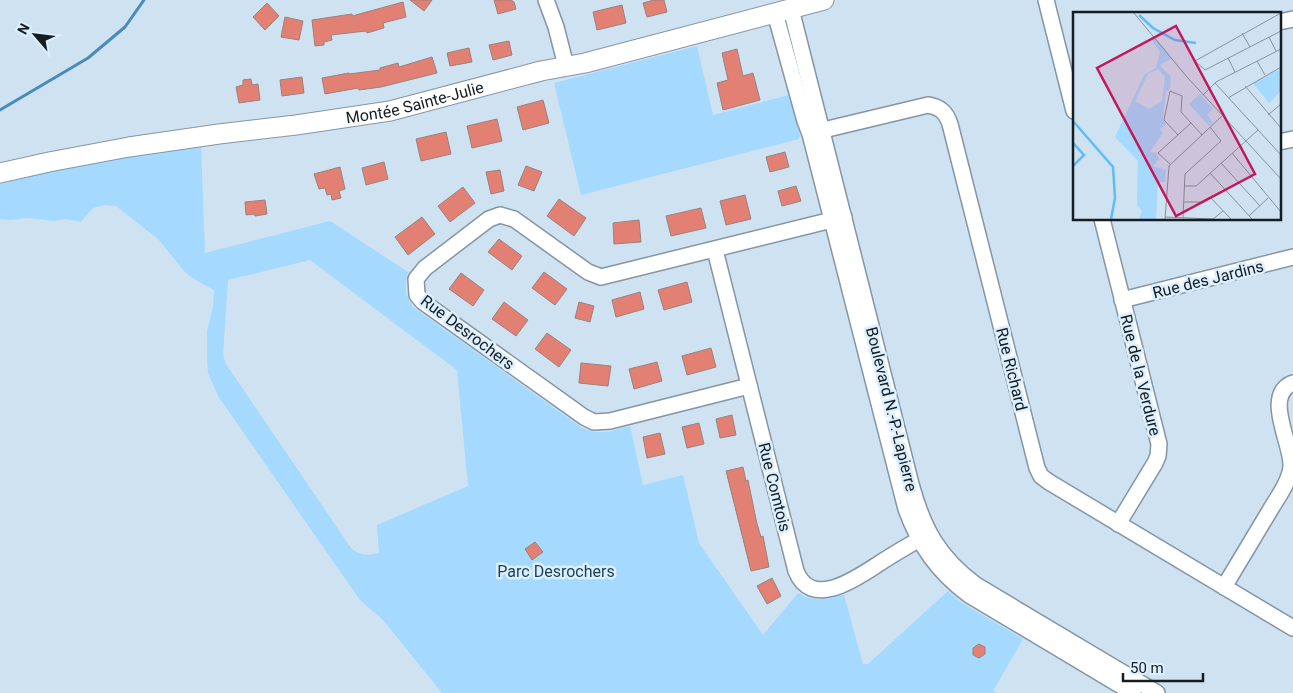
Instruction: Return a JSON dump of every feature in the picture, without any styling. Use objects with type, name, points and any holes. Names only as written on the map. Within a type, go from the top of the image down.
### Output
[{"type":"main road","name":"Montée Sainte-Julie","points":[[0,173],[122,148],[296,125],[390,110],[566,66],[585,63],[824,0]]},
{"type":"street","points":[[546,0],[556,27],[566,66]]},
{"type":"street","points":[[1046,0],[1070,76],[1073,102]]},
{"type":"street","name":"Boulevard N.-P.-Lapierre","points":[[783,11],[804,121],[815,132],[924,537],[939,569],[969,595],[1133,693]]},
{"type":"street","points":[[1280,22],[1293,18]]},
{"type":"street","name":"Rue Richard","points":[[815,132],[928,105],[938,108],[946,114],[1039,473],[1048,482],[1293,628]]},
{"type":"street","points":[[1280,142],[1293,138]]},
{"type":"street","name":"Rue Desrochers","points":[[749,386],[610,421],[594,422],[584,417],[423,302],[416,290],[416,279],[425,268],[489,219],[500,215],[514,219],[588,272],[601,277],[838,218]]},
{"type":"street","name":"Rue de la Verdure","points":[[1102,220],[1159,444],[1155,463],[1118,524]]},
{"type":"street","name":"Rue Comtois","points":[[715,250],[796,572],[802,583],[815,590],[843,585],[924,537]]},
{"type":"street","name":"Rue des Jardins","points":[[1122,300],[1293,257]]},
{"type":"street","points":[[1224,587],[1282,490],[1290,473],[1291,462],[1279,400],[1285,388],[1293,383]]},
{"type":"street","name":"Boulevard N.-P.-Lapierre","points":[[924,537],[976,585],[1157,693]]},
{"type":"green space","points":[[697,46],[713,115],[789,95],[800,135],[799,139],[581,195],[554,83]]},
{"type":"green space","name":"Parc Desrochers","points":[[201,147],[205,253],[330,221],[408,272],[406,290],[413,307],[582,428],[601,432],[630,426],[643,485],[683,475],[699,543],[763,635],[798,593],[815,599],[826,599],[844,595],[863,664],[868,664],[948,591],[962,603],[1023,639],[993,691],[997,693],[442,693],[383,620],[360,600],[218,396],[208,373],[207,357],[207,331],[213,307],[214,290],[185,272],[158,239],[116,206],[105,205],[93,208],[81,222],[66,219],[54,221],[29,218],[0,219],[0,184],[61,169],[132,156]],"holes":[[[310,260],[457,370],[468,486],[377,525],[379,553],[368,555],[358,553],[351,548],[226,364],[223,355],[228,280]]]},
{"type":"building","points":[[410,0],[432,0],[424,11]]},
{"type":"building","points":[[494,0],[511,0],[514,2],[516,9],[498,14]]},
{"type":"building","points":[[664,0],[667,12],[647,17],[643,3]]},
{"type":"building","points":[[403,2],[406,17],[383,23],[384,28],[367,33],[366,31],[331,35],[332,40],[324,42],[324,45],[315,46],[312,20],[352,14],[352,16]]},
{"type":"building","points":[[267,3],[279,16],[265,30],[253,17]]},
{"type":"building","points":[[622,5],[626,23],[597,30],[593,12]]},
{"type":"building","points":[[285,17],[303,21],[299,40],[281,37]]},
{"type":"building","points":[[509,41],[512,55],[493,60],[489,45]]},
{"type":"building","points":[[469,48],[472,62],[450,66],[447,53]]},
{"type":"building","points":[[737,49],[743,76],[753,73],[760,100],[723,110],[717,83],[728,80],[722,53]]},
{"type":"building","points":[[432,57],[437,73],[381,87],[359,90],[358,88],[325,94],[322,78],[380,70],[380,68],[398,63],[399,67]]},
{"type":"building","points":[[302,77],[304,93],[282,96],[280,80]]},
{"type":"building","points":[[251,79],[252,85],[258,84],[260,100],[239,103],[236,87],[243,85],[243,80]]},
{"type":"building","points":[[543,100],[549,123],[523,130],[517,107]]},
{"type":"building","points":[[497,119],[502,141],[472,148],[467,126]]},
{"type":"building","points":[[446,132],[451,154],[421,161],[416,139]]},
{"type":"building","points":[[785,152],[789,167],[770,172],[766,157]]},
{"type":"building","points":[[384,162],[388,179],[366,185],[362,168]]},
{"type":"building","points":[[526,166],[542,172],[534,191],[518,185]]},
{"type":"building","points":[[340,167],[345,189],[339,191],[341,198],[332,200],[331,194],[327,195],[325,188],[319,189],[314,174]]},
{"type":"building","points":[[500,170],[504,191],[491,194],[486,172]]},
{"type":"building","points":[[796,186],[801,201],[782,206],[778,191]]},
{"type":"building","points":[[463,187],[475,203],[450,222],[438,206]]},
{"type":"building","points":[[745,195],[751,219],[726,225],[720,201]]},
{"type":"building","points":[[559,199],[586,218],[574,236],[547,216]]},
{"type":"building","points":[[265,200],[267,214],[246,215],[245,202]]},
{"type":"building","points":[[701,208],[706,228],[671,236],[666,216]]},
{"type":"building","points":[[422,217],[435,234],[408,255],[395,237]]},
{"type":"building","points":[[639,220],[641,242],[614,244],[613,223]]},
{"type":"building","points":[[499,239],[522,256],[512,270],[488,252]]},
{"type":"building","points":[[544,272],[567,289],[555,305],[532,288]]},
{"type":"building","points":[[461,273],[484,290],[473,306],[449,289]]},
{"type":"building","points":[[687,282],[692,302],[664,310],[658,290]]},
{"type":"building","points":[[640,292],[644,309],[616,317],[612,300]]},
{"type":"building","points":[[504,302],[528,320],[516,336],[492,319]]},
{"type":"building","points":[[579,302],[594,306],[590,322],[575,318]]},
{"type":"building","points":[[547,333],[571,350],[559,367],[535,349]]},
{"type":"building","points":[[711,348],[716,367],[687,375],[682,356]]},
{"type":"building","points":[[657,362],[662,381],[634,389],[629,369]]},
{"type":"building","points":[[581,363],[611,366],[608,386],[579,383]]},
{"type":"building","points":[[732,415],[736,435],[720,438],[716,419]]},
{"type":"building","points":[[699,423],[704,444],[687,448],[682,427]]},
{"type":"building","points":[[660,433],[665,454],[647,458],[643,437]]},
{"type":"building","points":[[743,467],[746,481],[748,480],[757,524],[761,537],[763,536],[769,567],[751,571],[726,471]]},
{"type":"building","points":[[535,542],[543,552],[532,560],[525,549]]},
{"type":"building","points":[[772,578],[781,596],[767,604],[757,586]]},
{"type":"building","points":[[979,644],[985,647],[985,654],[979,658],[973,655],[973,648]]},
{"type":"waterway","points":[[0,110],[88,58],[125,27],[144,0]]}]
